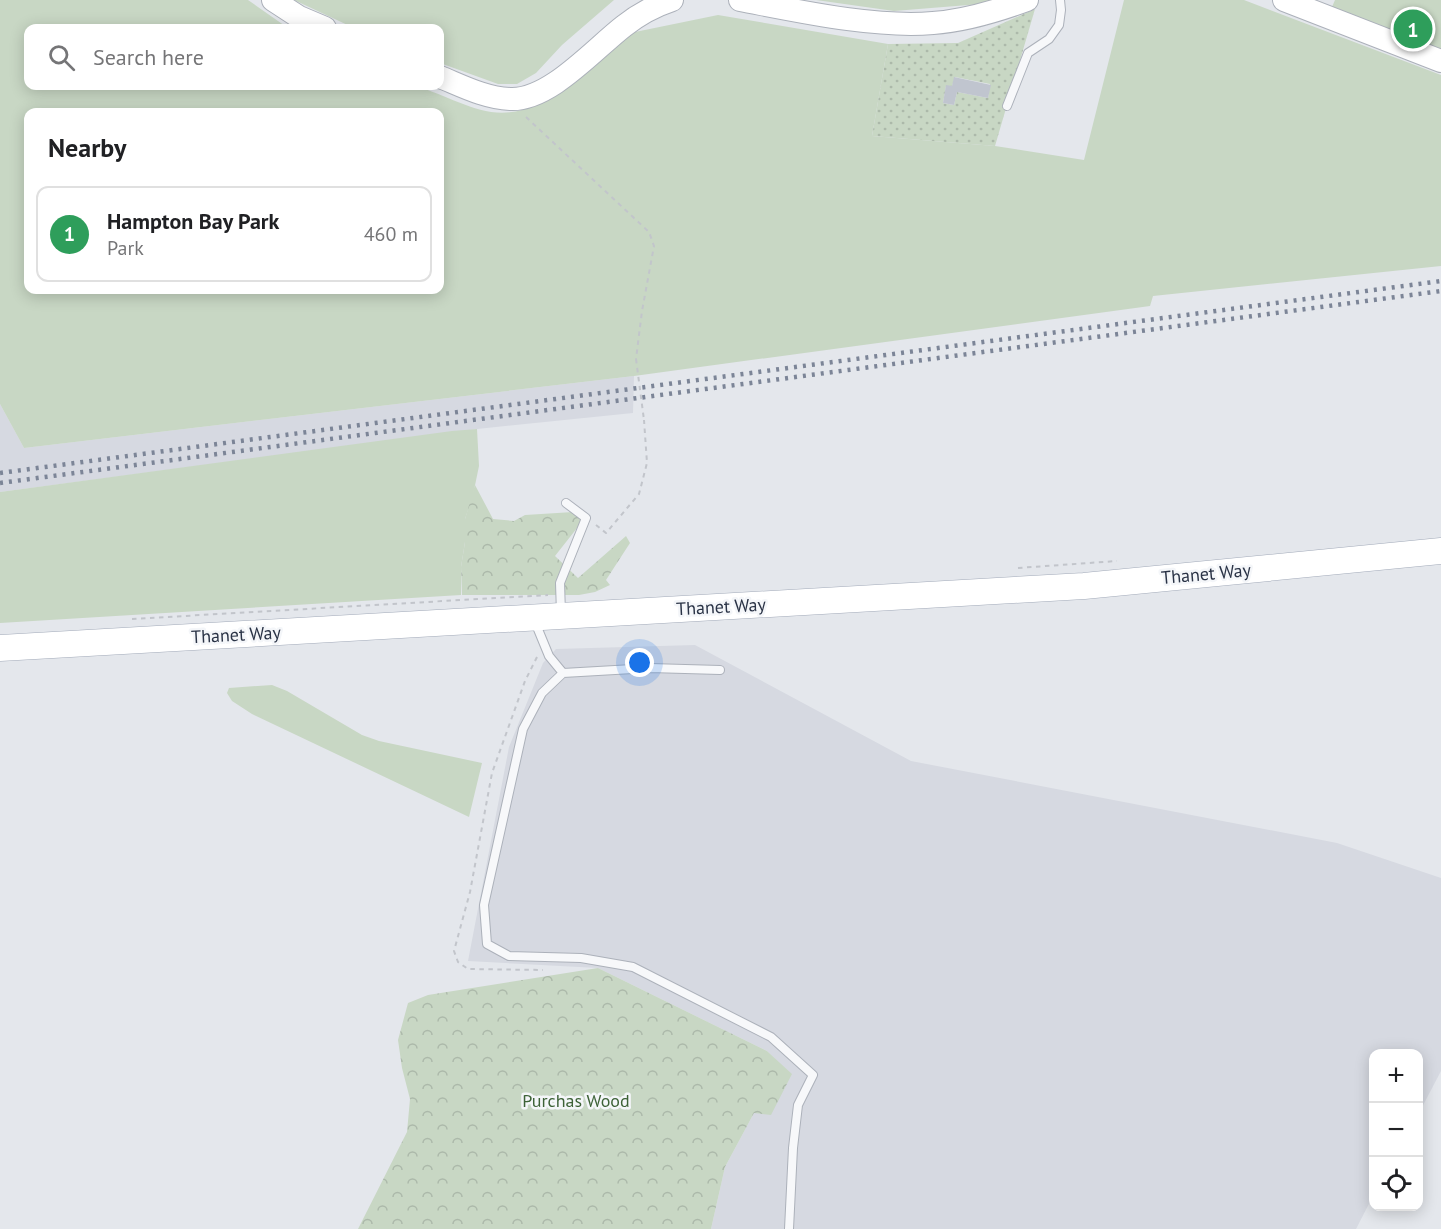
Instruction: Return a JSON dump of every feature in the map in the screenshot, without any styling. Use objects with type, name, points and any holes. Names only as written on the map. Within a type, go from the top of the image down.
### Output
[{"type":"main road","points":[[273,0],[299,17],[316,24]]},
{"type":"main road","points":[[444,79],[484,95],[509,99],[536,95],[551,87],[625,25],[651,7],[672,0]]},
{"type":"main road","points":[[740,0],[838,16],[910,24],[957,19],[1027,0]]},
{"type":"main road","points":[[1284,0],[1323,11],[1441,60]]},
{"type":"main road","name":"Thanet Way","points":[[0,648],[533,618],[561,606],[1084,586],[1441,551]]},
{"type":"lane","points":[[1007,106],[1028,53],[1049,39],[1059,25],[1060,0]]},
{"type":"lane","points":[[561,606],[560,583],[586,518],[566,503]]},
{"type":"lane","points":[[533,618],[549,656],[563,673]]},
{"type":"lane","points":[[720,670],[650,668],[563,673],[542,693],[523,729],[484,905],[487,944],[509,956],[581,958],[633,967],[771,1038],[813,1075],[798,1105],[793,1148],[789,1229]]},
{"type":"path","points":[[509,99],[522,114],[649,232],[654,246],[636,358],[647,463],[639,494],[606,533],[586,518]]},
{"type":"path","points":[[1013,569],[1117,561]]},
{"type":"path","points":[[130,619],[561,606]]},
{"type":"shaded area","points":[[634,376],[633,413],[477,429],[0,492],[0,404],[24,448]]},
{"type":"shaded area","points":[[695,645],[911,761],[1337,843],[1441,878],[1441,1071],[1423,1105],[1423,1049],[1369,1049],[1369,1204],[1356,1229],[711,1229],[725,1167],[754,1113],[791,1074],[767,1051],[598,968],[468,961],[509,747],[543,663],[556,649]]},
{"type":"green space","points":[[0,0],[248,0],[282,24],[24,24],[24,90],[428,90],[476,109],[507,113],[523,110],[540,102],[635,32],[718,15],[888,44],[872,136],[995,146],[1084,160],[1124,0],[1244,0],[1441,75],[1441,266],[1153,296],[1150,306],[634,376],[24,448],[0,404]]},
{"type":"green space","points":[[294,0],[614,0],[562,45],[536,73],[517,84],[498,84],[444,64],[444,24],[345,24]]},
{"type":"green space","points":[[816,0],[1001,0],[993,3],[894,11]]},
{"type":"green space","points":[[1335,0],[1441,0],[1441,52],[1332,7]]},
{"type":"green space","points":[[1035,9],[995,146],[872,136],[888,44],[958,43]],"holes":[[[955,77],[990,84],[988,98],[957,92],[954,105],[943,103],[946,86],[952,86]]]},
{"type":"green space","points":[[477,429],[479,466],[465,519],[461,595],[0,623],[0,492]]},
{"type":"green space","points":[[475,485],[493,519],[514,521],[525,515],[573,512],[582,518],[581,523],[555,556],[578,578],[626,536],[630,543],[606,580],[610,585],[595,592],[579,595],[462,595],[461,567],[465,542],[465,519]]},
{"type":"green space","points":[[272,685],[287,691],[362,735],[379,741],[482,763],[469,817],[252,714],[232,701],[227,693],[229,688]]},
{"type":"green space","name":"Purchas Wood","points":[[598,968],[767,1051],[792,1074],[771,1115],[754,1113],[725,1167],[711,1229],[358,1229],[407,1132],[410,1099],[398,1040],[408,1003],[428,995]]},
{"type":"building","points":[[954,77],[991,85],[988,98],[957,92],[954,105],[943,103],[946,85],[952,86]]},
{"type":"railway","points":[[0,473],[1441,281]]},
{"type":"railway","points":[[0,483],[1441,291]]},
{"type":"place","name":"Hampton Bay Park","points":[[1413,29]]}]
